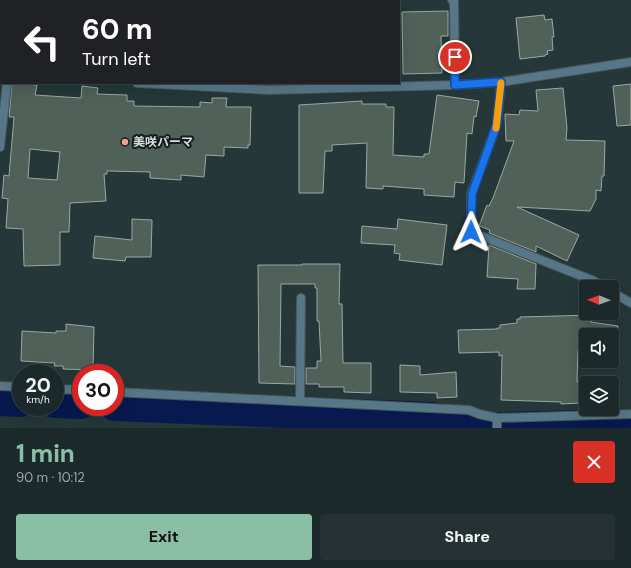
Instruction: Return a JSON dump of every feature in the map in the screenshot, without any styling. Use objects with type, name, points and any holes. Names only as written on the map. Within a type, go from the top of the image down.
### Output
[{"type":"street","points":[[452,0],[454,0],[455,85]]},
{"type":"street","points":[[179,84],[264,86],[455,85],[501,82],[630,62]]},
{"type":"street","points":[[501,82],[497,124],[472,194],[471,232],[591,280]]},
{"type":"street","points":[[0,147],[7,84]]},
{"type":"street","points":[[619,296],[631,303]]},
{"type":"street","points":[[300,401],[301,298]]},
{"type":"street","points":[[0,386],[12,387]]},
{"type":"street","points":[[124,392],[469,410],[497,423],[631,414]]},
{"type":"building","points":[[448,11],[448,36],[441,36],[442,73],[403,74],[402,12]]},
{"type":"building","points":[[544,15],[545,20],[552,19],[554,37],[552,37],[553,50],[547,51],[548,54],[545,56],[520,59],[516,18]]},
{"type":"building","points":[[12,84],[37,85],[35,95],[81,98],[82,86],[98,88],[97,94],[127,95],[127,101],[134,101],[134,106],[200,107],[200,102],[212,103],[212,98],[227,98],[226,107],[251,107],[250,145],[248,145],[248,148],[224,147],[224,156],[206,155],[204,177],[181,175],[181,180],[150,178],[150,172],[107,171],[107,174],[104,174],[106,201],[70,203],[69,232],[60,232],[60,265],[24,266],[23,229],[6,228],[8,199],[2,198],[4,175],[9,176],[14,117],[9,117]],"holes":[[[30,149],[60,152],[57,180],[28,178]]]},
{"type":"building","points":[[631,84],[631,125],[617,126],[613,86]]},
{"type":"building","points":[[563,88],[567,128],[566,140],[605,141],[604,176],[602,176],[601,191],[596,190],[596,199],[590,211],[517,207],[579,235],[567,261],[536,246],[536,252],[489,233],[490,230],[479,226],[487,205],[489,206],[493,198],[514,141],[506,141],[505,114],[519,115],[520,110],[538,111],[536,90]]},
{"type":"building","points":[[437,95],[479,101],[476,117],[474,116],[472,134],[467,133],[464,183],[455,182],[454,197],[424,195],[424,189],[383,186],[383,189],[366,188],[367,143],[332,145],[332,151],[325,151],[323,193],[299,193],[299,105],[362,101],[362,104],[386,104],[386,107],[394,107],[393,155],[424,157],[424,154],[429,154]]},
{"type":"building","points":[[132,219],[152,220],[151,257],[126,257],[125,261],[93,258],[95,236],[132,240]]},
{"type":"building","points":[[398,219],[447,225],[442,265],[399,260],[400,254],[394,253],[395,245],[361,243],[362,226],[397,229]]},
{"type":"building","points":[[489,245],[536,264],[535,289],[517,289],[518,279],[487,277]]},
{"type":"building","points":[[340,264],[339,304],[342,304],[343,363],[371,363],[371,393],[344,392],[344,387],[319,387],[319,384],[306,384],[306,368],[317,368],[317,361],[321,361],[319,321],[317,321],[317,288],[315,288],[315,284],[281,284],[280,366],[295,367],[295,384],[259,383],[258,265]]},
{"type":"building","points":[[579,315],[579,320],[592,320],[591,322],[618,326],[618,328],[579,328],[577,382],[579,382],[579,403],[561,404],[561,402],[501,400],[502,355],[499,356],[499,352],[459,353],[458,330],[497,329],[500,328],[500,325],[517,323],[517,319],[520,319],[520,317]]},
{"type":"building","points":[[66,324],[94,327],[93,364],[72,364],[72,369],[64,369],[64,364],[21,361],[22,331],[56,333],[56,331],[66,331]]},
{"type":"building","points":[[400,365],[420,366],[420,375],[456,372],[457,397],[437,398],[437,393],[400,392]]},
{"type":"waterway","points":[[0,400],[12,401]]},
{"type":"waterway","points":[[64,402],[72,403]]},
{"type":"waterway","points":[[124,405],[432,418],[474,428]]},
{"type":"waterway","points":[[502,428],[631,425]]},
{"type":"slow traffic","points":[[496,128],[501,83]]},
{"type":"place","name":"美咲パーマ","points":[[125,142]]},
{"type":"route","points":[[455,57],[455,85],[501,82],[497,124],[472,194],[471,232]]}]
